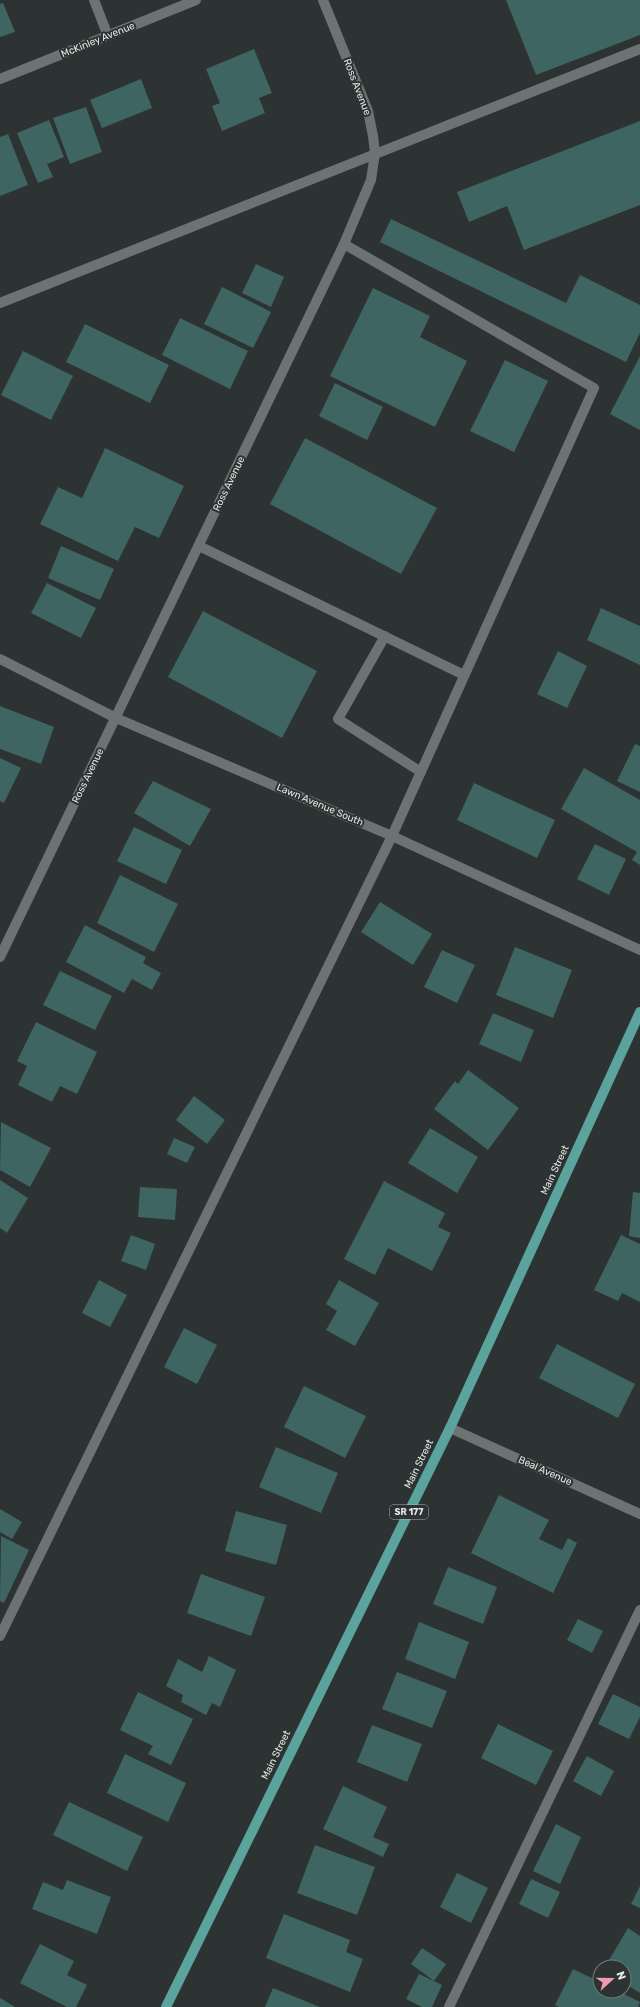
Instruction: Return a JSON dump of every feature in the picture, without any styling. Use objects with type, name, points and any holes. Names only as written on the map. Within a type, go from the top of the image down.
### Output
[{"type":"main road","name":"Main Street","points":[[166,2007],[450,1428],[640,1012]]},
{"type":"street","points":[[94,0],[108,36]]},
{"type":"street","name":"McKinley Avenue","points":[[0,79],[196,0]]},
{"type":"street","name":"Ross Avenue","points":[[0,957],[344,244],[371,180],[375,153],[374,136],[368,111],[323,0]]},
{"type":"street","points":[[0,303],[640,49]]},
{"type":"street","points":[[0,1636],[392,836],[594,388],[344,244]]},
{"type":"street","points":[[199,546],[464,675]]},
{"type":"street","points":[[385,636],[338,719],[421,772]]},
{"type":"street","name":"Lawn Avenue South","points":[[0,659],[116,718],[392,836],[640,950]]},
{"type":"street","name":"Beal Avenue","points":[[450,1428],[640,1514]]},
{"type":"street","points":[[449,2007],[640,1610]]},
{"type":"building","points":[[506,0],[640,0],[640,35],[536,75]]},
{"type":"building","points":[[3,3],[15,32],[0,37],[0,4]]},
{"type":"building","points":[[254,49],[272,93],[259,98],[265,113],[222,131],[212,106],[220,103],[206,69]]},
{"type":"building","points":[[141,79],[152,108],[102,128],[90,100]]},
{"type":"building","points":[[86,107],[102,152],[70,164],[53,118]]},
{"type":"building","points":[[49,120],[64,157],[47,164],[53,177],[38,183],[17,133]]},
{"type":"building","points":[[640,121],[640,205],[524,250],[507,206],[469,222],[457,192]]},
{"type":"building","points":[[8,134],[28,185],[0,196],[0,137]]},
{"type":"building","points":[[391,219],[566,303],[580,275],[640,305],[640,333],[626,362],[380,242]]},
{"type":"building","points":[[256,264],[284,277],[271,307],[242,293]]},
{"type":"building","points":[[222,287],[271,312],[253,348],[204,324]]},
{"type":"building","points":[[373,288],[430,316],[420,337],[467,361],[435,427],[330,376]]},
{"type":"building","points":[[180,318],[248,351],[230,389],[162,355]]},
{"type":"building","points":[[85,324],[169,365],[150,403],[66,362]]},
{"type":"building","points":[[23,351],[73,376],[51,420],[1,395]]},
{"type":"building","points":[[640,356],[640,430],[610,414]]},
{"type":"building","points":[[505,360],[548,381],[514,452],[470,431]]},
{"type":"building","points":[[335,383],[383,407],[367,440],[319,416]]},
{"type":"building","points":[[305,438],[437,508],[401,574],[270,504]]},
{"type":"building","points":[[105,448],[184,486],[159,538],[135,527],[118,561],[40,524],[58,487],[82,498]]},
{"type":"building","points":[[61,546],[114,569],[100,600],[48,578]]},
{"type":"building","points":[[47,583],[96,608],[81,638],[31,613]]},
{"type":"building","points":[[601,608],[640,626],[640,665],[587,640]]},
{"type":"building","points":[[203,611],[317,671],[282,738],[168,677]]},
{"type":"building","points":[[558,651],[587,666],[567,708],[537,694]]},
{"type":"building","points":[[0,706],[54,727],[41,764],[0,749]]},
{"type":"building","points":[[635,744],[640,746],[640,792],[617,781]]},
{"type":"building","points":[[0,758],[21,768],[4,803],[0,801]]},
{"type":"building","points":[[584,768],[640,800],[640,865],[632,860],[637,852],[561,809]]},
{"type":"building","points":[[153,781],[211,809],[190,846],[134,813]]},
{"type":"building","points":[[474,783],[555,820],[537,858],[457,820]]},
{"type":"building","points":[[134,827],[182,850],[166,884],[117,861]]},
{"type":"building","points":[[595,844],[626,859],[609,895],[577,879]]},
{"type":"building","points":[[120,875],[178,904],[154,952],[97,923]]},
{"type":"building","points":[[380,902],[432,934],[413,965],[361,932]]},
{"type":"building","points":[[85,925],[146,957],[143,963],[161,973],[152,990],[132,979],[124,993],[66,962]]},
{"type":"building","points":[[515,947],[572,970],[553,1018],[496,995]]},
{"type":"building","points":[[442,950],[475,965],[457,1003],[424,987]]},
{"type":"building","points":[[60,971],[112,996],[95,1030],[43,1005]]},
{"type":"building","points":[[493,1013],[534,1030],[521,1062],[479,1044]]},
{"type":"building","points":[[36,1022],[97,1052],[77,1094],[60,1086],[52,1102],[18,1085],[27,1066],[17,1061]]},
{"type":"building","points":[[468,1070],[519,1108],[488,1150],[434,1109],[455,1081],[458,1084]]},
{"type":"building","points":[[194,1096],[225,1120],[207,1144],[176,1120]]},
{"type":"building","points":[[1,1122],[51,1148],[30,1187],[0,1170]]},
{"type":"building","points":[[430,1128],[478,1157],[457,1193],[408,1163]]},
{"type":"building","points":[[174,1138],[195,1147],[187,1163],[167,1154]]},
{"type":"building","points":[[0,1180],[28,1198],[7,1233],[0,1228]]},
{"type":"building","points":[[384,1181],[445,1213],[438,1227],[451,1233],[432,1271],[388,1248],[375,1275],[344,1259]]},
{"type":"building","points":[[140,1187],[177,1189],[175,1220],[138,1217]]},
{"type":"building","points":[[633,1192],[640,1193],[640,1238],[629,1236]]},
{"type":"building","points":[[131,1235],[155,1244],[146,1270],[121,1261]]},
{"type":"building","points":[[621,1235],[640,1244],[640,1302],[622,1293],[618,1301],[594,1290]]},
{"type":"building","points":[[99,1280],[127,1295],[110,1327],[82,1313]]},
{"type":"building","points":[[339,1280],[379,1303],[355,1346],[326,1330],[337,1311],[326,1304]]},
{"type":"building","points":[[184,1328],[217,1345],[197,1384],[164,1367]]},
{"type":"building","points":[[557,1344],[635,1384],[618,1418],[539,1378]]},
{"type":"building","points":[[304,1386],[366,1416],[345,1458],[284,1427]]},
{"type":"building","points":[[276,1447],[338,1473],[321,1513],[259,1487]]},
{"type":"building","points":[[499,1495],[549,1520],[539,1539],[562,1550],[568,1538],[577,1543],[553,1593],[471,1553]]},
{"type":"building","points":[[0,1509],[22,1522],[12,1539],[0,1532]]},
{"type":"building","points":[[236,1511],[287,1525],[276,1565],[225,1551]]},
{"type":"building","points":[[1,1536],[29,1550],[4,1603],[0,1601]]},
{"type":"building","points":[[448,1567],[497,1587],[483,1624],[433,1604]]},
{"type":"building","points":[[201,1574],[265,1597],[251,1636],[187,1613]]},
{"type":"building","points":[[578,1619],[603,1631],[592,1653],[567,1640]]},
{"type":"building","points":[[419,1622],[469,1642],[455,1679],[405,1659]]},
{"type":"building","points":[[209,1656],[236,1670],[220,1707],[212,1703],[206,1715],[181,1702],[183,1695],[166,1686],[178,1659],[202,1672]]},
{"type":"building","points":[[397,1672],[447,1691],[432,1728],[382,1709]]},
{"type":"building","points":[[138,1692],[193,1719],[171,1765],[148,1754],[153,1746],[120,1730]]},
{"type":"building","points":[[613,1694],[640,1707],[640,1717],[629,1739],[598,1724]]},
{"type":"building","points":[[498,1724],[553,1751],[536,1785],[481,1758]]},
{"type":"building","points":[[372,1725],[422,1744],[407,1782],[357,1762]]},
{"type":"building","points":[[125,1754],[186,1783],[168,1822],[107,1793]]},
{"type":"building","points":[[587,1756],[614,1771],[601,1796],[573,1781]]},
{"type":"building","points":[[343,1786],[387,1807],[373,1837],[389,1844],[383,1857],[323,1829]]},
{"type":"building","points":[[69,1802],[143,1837],[127,1871],[53,1835]]},
{"type":"building","points":[[556,1824],[581,1837],[560,1884],[533,1871]]},
{"type":"building","points":[[315,1845],[375,1867],[357,1915],[297,1893]]},
{"type":"building","points":[[457,1873],[488,1888],[471,1923],[440,1907]]},
{"type":"building","points":[[531,1879],[560,1892],[548,1918],[519,1904]]},
{"type":"building","points":[[67,1880],[111,1897],[97,1934],[32,1909],[43,1882],[63,1890]]},
{"type":"building","points":[[640,1886],[640,1908],[631,1904]]},
{"type":"building","points":[[284,1914],[350,1940],[346,1952],[363,1959],[350,1992],[266,1958]]},
{"type":"building","points":[[628,1928],[640,1936],[640,1993],[632,1988],[632,1959],[610,1959]]},
{"type":"building","points":[[40,1944],[74,1961],[67,1975],[87,1985],[76,2007],[67,2007],[20,1983]]},
{"type":"building","points":[[422,1948],[446,1964],[434,1981],[411,1964]]},
{"type":"building","points":[[573,1969],[592,1978],[592,1999],[632,1998],[640,2002],[638,2007],[559,2007],[555,2005]]},
{"type":"building","points":[[419,1974],[442,1985],[432,2007],[422,2007],[406,1999]]},
{"type":"building","points":[[273,1988],[320,2007],[265,2007]]},
{"type":"building","points":[[0,1998],[15,2007],[0,2007]]}]
